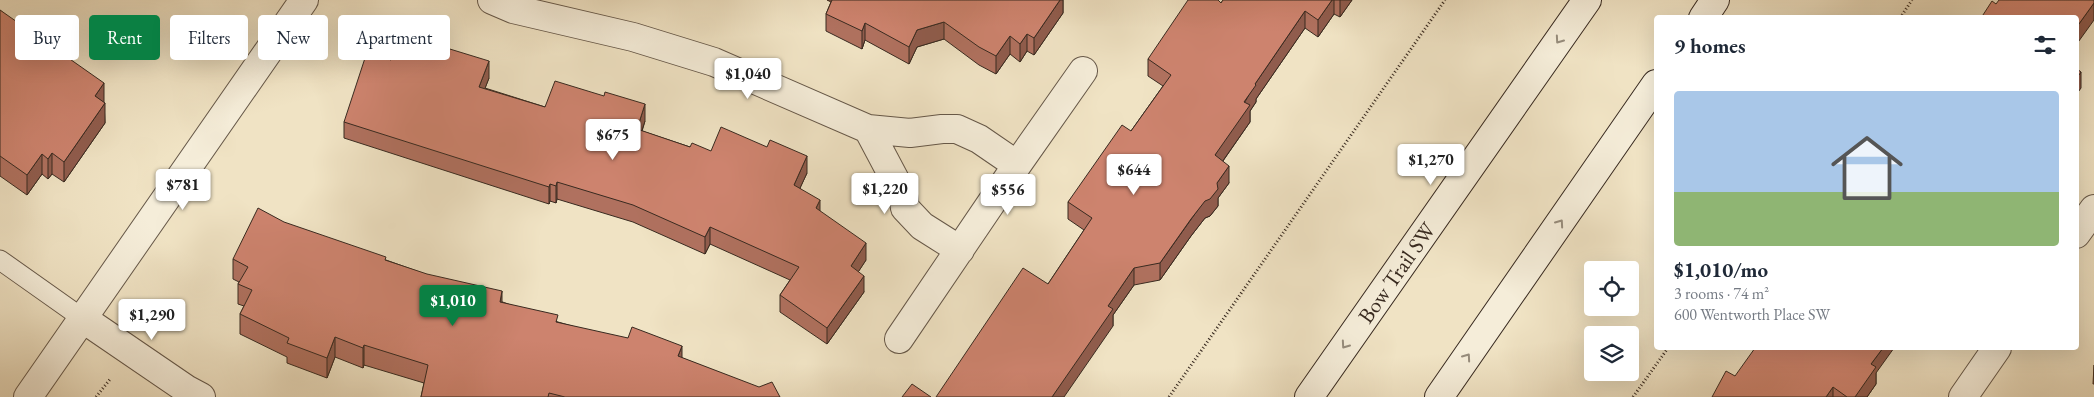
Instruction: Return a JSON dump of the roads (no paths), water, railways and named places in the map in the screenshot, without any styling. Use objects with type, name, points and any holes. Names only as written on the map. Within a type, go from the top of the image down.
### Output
[{"type":"street","points":[[28,397],[304,0]]},
{"type":"street","points":[[492,0],[513,9],[633,37],[714,62],[868,129],[910,133],[942,129],[957,130],[979,140],[1017,165]]},
{"type":"street","name":"Bow Trail SW","points":[[1309,397],[1587,0]]},
{"type":"street","points":[[1705,15],[1715,0]]},
{"type":"street","points":[[900,339],[1017,165],[1084,71]]},
{"type":"street","points":[[1439,397],[1654,87]]},
{"type":"street","points":[[868,129],[903,195],[905,208],[922,226],[960,250]]},
{"type":"street","points":[[2079,230],[2094,209]]},
{"type":"street","points":[[82,318],[178,384],[201,397]]},
{"type":"street","points":[[1962,397],[1996,350]]},
{"type":"lane","points":[[0,260],[82,318]]}]
